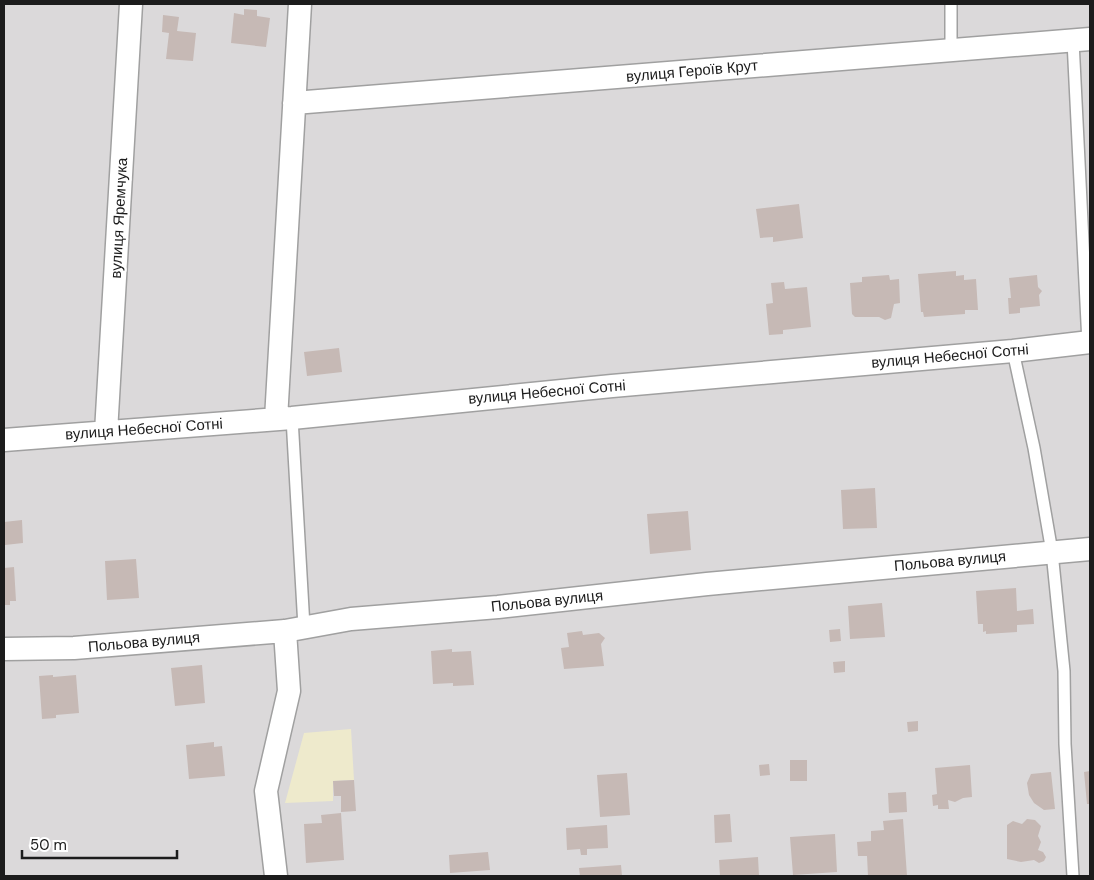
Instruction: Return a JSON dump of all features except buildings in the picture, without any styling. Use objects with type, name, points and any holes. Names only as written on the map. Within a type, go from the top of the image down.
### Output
[{"type":"street","name":"вулиця Яремчука","points":[[106,432],[131,4]]},
{"type":"street","points":[[284,418],[294,103],[300,4]]},
{"type":"street","name":"вулиця Героїв Крут","points":[[294,103],[1082,40]]},
{"type":"street","name":"вулиця Небесної Сотні","points":[[4,440],[284,418],[593,388],[1013,351],[1089,342]]},
{"type":"street","name":"Польова вулиця","points":[[4,649],[74,648],[294,629],[352,619],[498,607],[717,583],[1090,549]]},
{"type":"street","points":[[276,876],[266,791],[289,691],[294,629]]},
{"type":"lane","points":[[951,4],[951,50]]},
{"type":"lane","points":[[1082,40],[1089,342]]},
{"type":"lane","points":[[1013,351],[1034,448],[1052,552],[1064,671],[1065,744],[1073,876]]},
{"type":"lane","points":[[284,418],[294,629]]},
{"type":"shaded area","points":[[4,4],[1090,4],[1090,876],[4,876]]},
{"type":"shaded area","points":[[351,729],[354,780],[333,781],[333,801],[285,803],[304,733]]}]
